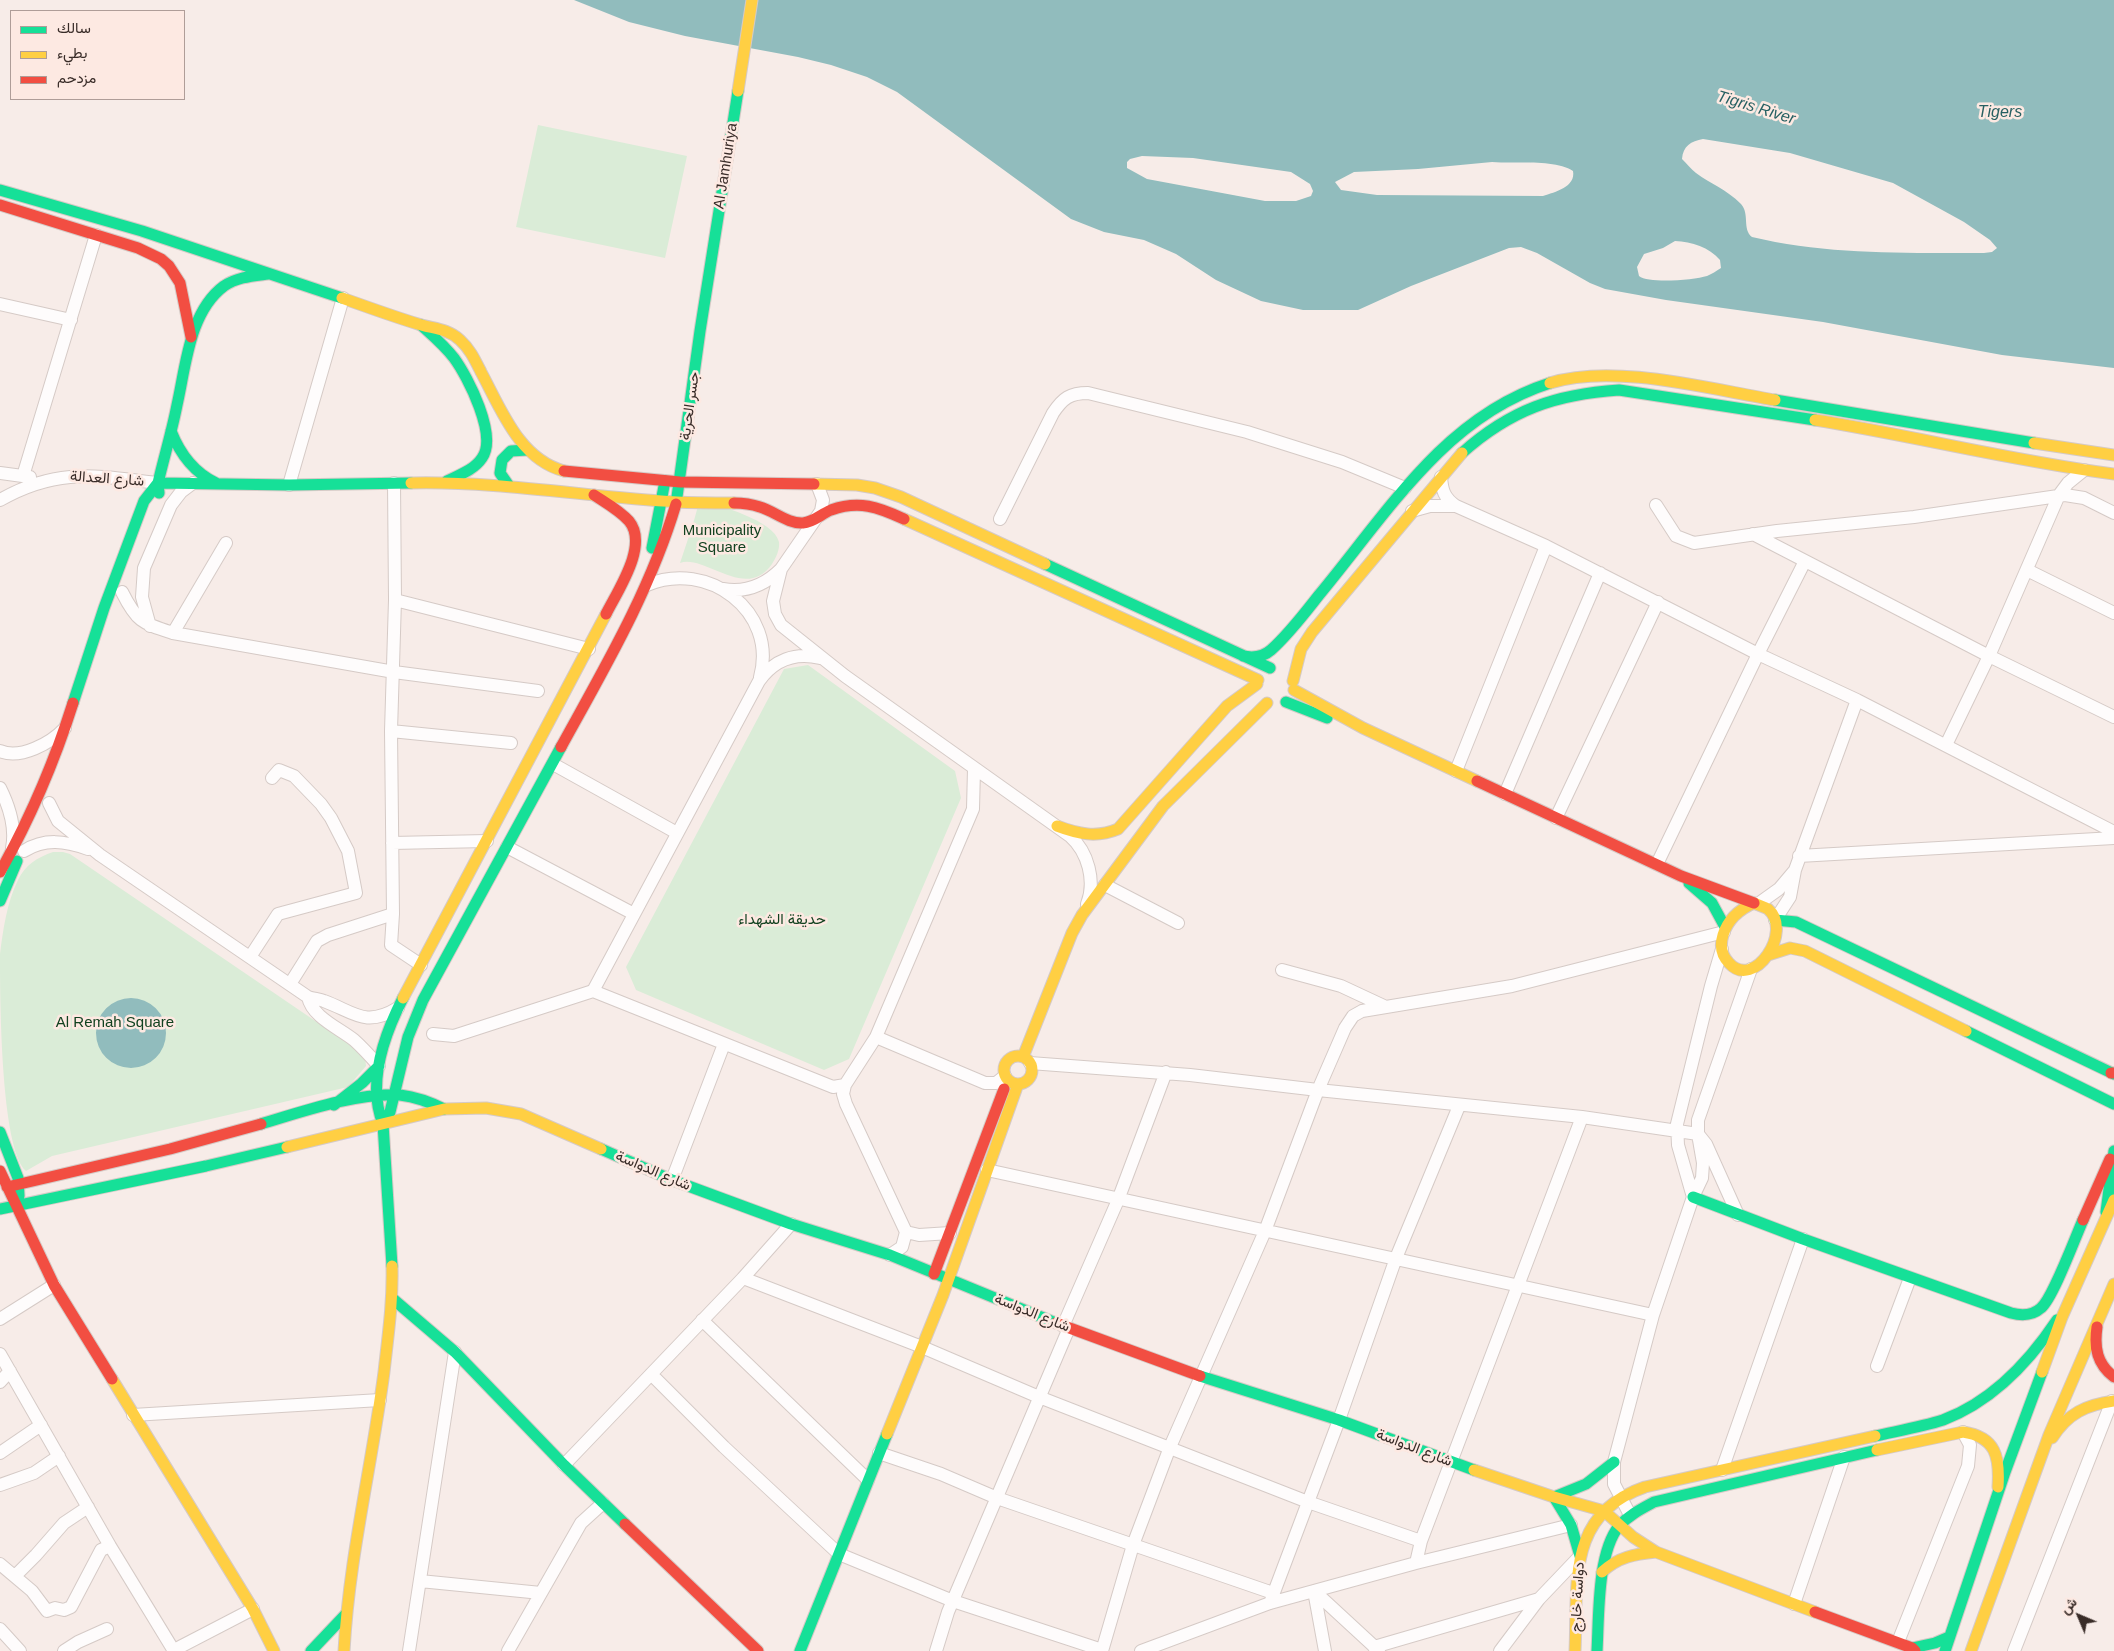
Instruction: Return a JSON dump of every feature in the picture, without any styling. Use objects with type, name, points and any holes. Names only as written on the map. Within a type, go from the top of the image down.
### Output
[{"type":"main road","name":"Al Jamhuriya","points":[[700,331],[752,0]]},
{"type":"main road","points":[[0,190],[142,231],[421,325],[441,328],[466,345],[510,426],[527,450],[542,463],[560,470],[680,482],[857,485],[892,493],[1243,656],[1278,669],[1294,686],[1363,728],[1681,876],[1763,905],[1771,911],[1775,920],[1776,935],[1768,955]]},
{"type":"main road","points":[[0,205],[138,248],[161,259],[175,274],[183,292],[191,337]]},
{"type":"main road","points":[[138,248],[142,231]]},
{"type":"main road","points":[[157,502],[158,482],[191,337],[202,311],[220,290],[245,277],[273,274]]},
{"type":"main road","points":[[421,325],[446,349],[459,366],[488,430],[487,448],[478,464],[470,471],[444,482]]},
{"type":"main road","name":"جسر الحرية","points":[[383,1124],[389,1114],[408,1037],[416,1014],[553,764],[654,571],[676,502],[680,482],[700,331]]},
{"type":"main road","points":[[1243,656],[1256,658],[1270,651],[1331,580],[1405,488],[1447,443],[1478,416],[1523,391],[1546,382],[1596,374],[1642,377],[2011,440],[2114,455]]},
{"type":"main road","points":[[1286,702],[1294,686],[1299,656],[1304,643],[1344,590],[1460,455],[1490,429],[1532,406],[1555,397],[1619,390],[1858,427],[2049,464],[2114,474]]},
{"type":"main road","points":[[171,431],[178,448],[188,462],[201,475],[216,483]]},
{"type":"main road","points":[[1447,443],[1460,455]]},
{"type":"main road","points":[[509,486],[501,476],[500,463],[503,457],[514,450],[527,450]]},
{"type":"main road","points":[[654,571],[650,557],[665,481]]},
{"type":"main road","points":[[158,482],[289,484],[444,482],[509,486],[661,501],[746,503],[761,507],[795,523],[802,524],[814,520],[829,511],[845,506],[862,504],[879,508],[1257,682]]},
{"type":"main road","points":[[0,872],[24,830],[45,784],[69,719],[83,668],[107,599],[144,501],[158,482]]},
{"type":"main road","points":[[344,1651],[346,1614],[380,1400],[393,1299],[391,1232],[383,1124],[379,1115],[379,1066],[387,1036],[398,1008],[589,650],[634,557],[636,543],[633,529],[625,517],[594,495]]},
{"type":"main road","points":[[1331,580],[1344,590]]},
{"type":"main road","points":[[90,689],[124,587]]},
{"type":"main road","points":[[1057,826],[1073,832],[1096,836],[1118,829],[1228,706],[1257,682],[1262,673],[1278,669]]},
{"type":"main road","points":[[1257,682],[1260,697],[1267,703],[1276,705],[1286,702],[1350,728],[1363,728]]},
{"type":"main road","points":[[1010,1080],[1023,1084],[1030,1077],[1032,1072],[1027,1060],[1072,933],[1082,915],[1163,806],[1267,703]]},
{"type":"main road","points":[[42,819],[55,789]]},
{"type":"main road","points":[[0,901],[11,874],[34,834]]},
{"type":"main road","points":[[1681,876],[1712,904],[1724,929]]},
{"type":"main road","points":[[1756,904],[1744,906],[1736,912],[1724,929],[1722,949],[1727,962],[1733,967],[1740,970],[1752,969],[1768,955],[1781,949],[1796,947],[2114,1104]]},
{"type":"main road","points":[[1775,920],[1796,922],[2094,1065],[2113,1072]]},
{"type":"main road","points":[[800,1651],[922,1347],[988,1170],[1010,1080],[1004,1068],[1008,1060],[1015,1056],[1027,1060]]},
{"type":"main road","points":[[334,1105],[362,1083],[379,1066]]},
{"type":"main road","points":[[934,1274],[1010,1080]]},
{"type":"main road","name":"شارع الدواسة","points":[[7,1188],[201,1141],[334,1105],[393,1095],[419,1099],[444,1108]]},
{"type":"main road","points":[[2095,1095],[2114,1112]]},
{"type":"main road","name":"شارع الدواسة","points":[[0,1209],[206,1166],[444,1108],[486,1108],[521,1114],[672,1180],[791,1224],[890,1255],[1066,1327],[1201,1376],[1339,1420],[1451,1462],[1554,1497],[1590,1505],[1604,1511],[1640,1543],[1656,1552],[1914,1649]]},
{"type":"main road","points":[[0,1132],[20,1184],[19,1196],[15,1206]]},
{"type":"main road","points":[[1694,1197],[1803,1240],[1910,1278],[2016,1315],[2029,1315],[2040,1310],[2051,1295],[2114,1150]]},
{"type":"main road","points":[[2105,1221],[2114,1150]]},
{"type":"main road","points":[[0,1170],[15,1206],[54,1285],[253,1609],[274,1651]]},
{"type":"main road","points":[[1945,1651],[1996,1502],[2071,1296],[2114,1200]]},
{"type":"main road","points":[[1971,1651],[2049,1435],[2112,1289]]},
{"type":"main road","name":"دواسة خارج","points":[[1575,1651],[1580,1556],[1590,1531],[1604,1511],[1620,1498],[1645,1487],[1923,1426],[1950,1417],[1982,1399],[2013,1373],[2051,1330],[2071,1296]]},
{"type":"main road","points":[[393,1299],[455,1352],[564,1465],[758,1651]]},
{"type":"main road","points":[[2098,1324],[2095,1350],[2102,1367],[2114,1377]]},
{"type":"main road","points":[[2040,1460],[2056,1430],[2074,1412],[2092,1404],[2113,1401]]},
{"type":"main road","points":[[1963,1432],[1971,1432],[1984,1438],[1996,1453],[1999,1472],[1996,1502]]},
{"type":"main road","name":"دواسة خارج","points":[[1597,1651],[1602,1572],[1607,1546],[1620,1525],[1630,1515],[1654,1502],[1844,1457],[1963,1432]]},
{"type":"main road","points":[[1580,1556],[1571,1525],[1554,1497],[1574,1491],[1593,1482],[1614,1462]]},
{"type":"main road","points":[[1602,1572],[1616,1559],[1656,1552]]},
{"type":"main road","points":[[311,1651],[346,1614]]},
{"type":"main road","points":[[1914,1649],[1949,1637]]},
{"type":"main road","points":[[1976,1638],[1981,1651]]},
{"type":"street","points":[[23,476],[96,235]]},
{"type":"street","points":[[289,484],[343,298]]},
{"type":"street","points":[[0,304],[70,320]]},
{"type":"street","points":[[1000,519],[1053,413],[1060,402],[1075,393],[1088,393],[1246,432],[1342,462],[1405,488]]},
{"type":"street","points":[[2049,464],[2058,474],[2060,481],[2059,495]]},
{"type":"street","points":[[1946,746],[1989,656],[2059,495],[2068,483],[2084,470]]},
{"type":"street","points":[[0,473],[47,479]]},
{"type":"street","name":"شارع العدالة","points":[[0,500],[24,487],[47,479],[84,475],[158,482]]},
{"type":"street","points":[[1441,477],[1446,497],[1456,506],[1546,546],[1758,654],[1857,700],[2114,832]]},
{"type":"street","points":[[150,626],[142,597],[144,568],[171,505],[181,492],[193,483]]},
{"type":"street","points":[[394,483],[395,600],[391,732],[393,914],[391,945],[421,965]]},
{"type":"street","points":[[720,589],[737,590],[754,587],[773,576],[781,568],[821,511],[823,500],[817,484]]},
{"type":"street","points":[[1656,505],[1676,536],[1684,541],[1703,542],[1753,534],[1914,517],[2059,495],[2075,495],[2114,513]]},
{"type":"street","points":[[1411,512],[1430,506],[1456,506]]},
{"type":"street","points":[[1753,534],[1989,656],[2114,717]]},
{"type":"street","points":[[173,633],[226,543]]},
{"type":"street","points":[[1456,771],[1546,546]]},
{"type":"street","points":[[1657,864],[1805,561]]},
{"type":"street","points":[[781,568],[773,601],[778,620],[785,630],[974,769],[1057,826],[1080,846],[1088,864],[1090,893],[1082,915]]},
{"type":"street","points":[[2027,570],[2114,613]]},
{"type":"street","points":[[1505,794],[1600,573]]},
{"type":"street","points":[[647,585],[668,578],[679,577],[701,581],[720,589],[743,604],[752,615],[758,627],[764,654],[759,681]]},
{"type":"street","points":[[124,587],[135,615],[150,626],[173,633],[394,672],[538,691]]},
{"type":"street","points":[[395,600],[589,650]]},
{"type":"street","points":[[1556,818],[1658,602]]},
{"type":"street","points":[[593,991],[759,681],[768,669],[781,660],[801,656],[821,658]]},
{"type":"street","points":[[1775,920],[1790,897],[1795,870],[1857,700]]},
{"type":"street","points":[[0,751],[13,754],[36,747],[57,736],[64,729],[69,719]]},
{"type":"street","points":[[391,732],[511,743]]},
{"type":"street","points":[[553,764],[677,833]]},
{"type":"street","points":[[890,1255],[902,1247],[906,1232],[843,1094],[845,1085],[876,1037],[973,809],[974,769]]},
{"type":"street","points":[[250,957],[278,914],[356,893],[348,851],[331,818],[321,804],[294,776],[279,770],[272,778]]},
{"type":"street","points":[[0,788],[12,822],[13,846],[9,856]]},
{"type":"street","points":[[49,804],[58,820],[100,855],[308,997],[325,1001],[353,1015],[366,1018],[386,1015],[398,1008]]},
{"type":"street","points":[[1800,856],[2114,838]]},
{"type":"street","points":[[392,843],[487,841]]},
{"type":"street","points":[[24,851],[43,842],[58,842],[76,845],[100,855]]},
{"type":"street","points":[[507,847],[634,914]]},
{"type":"street","points":[[1756,904],[1779,889],[1795,870]]},
{"type":"street","points":[[1105,885],[1178,923]]},
{"type":"street","points":[[290,984],[317,941],[328,935],[393,914]]},
{"type":"street","points":[[651,1374],[724,1447],[838,1554],[953,1600],[1102,1650],[1133,1545],[1170,1447],[1265,1231],[1318,1090],[1345,1028],[1353,1016],[1362,1011],[1512,986],[1724,929]]},
{"type":"street","points":[[1694,1197],[1678,1145],[1676,1131],[1711,986],[1722,949]]},
{"type":"street","points":[[1630,1515],[1620,1498],[1613,1477],[1614,1462],[1653,1315],[1694,1197],[1699,1188],[1703,1170],[1698,1120],[1752,969]]},
{"type":"street","points":[[1282,970],[1341,986],[1386,1007]]},
{"type":"street","points":[[434,1034],[454,1036],[593,991],[833,1087],[845,1085]]},
{"type":"street","points":[[308,997],[315,1011],[355,1041],[379,1066]]},
{"type":"street","points":[[876,1037],[985,1083],[1010,1080]]},
{"type":"street","points":[[672,1180],[724,1044]]},
{"type":"street","points":[[1027,1060],[1166,1072],[1459,1106],[1582,1117],[1698,1134],[1706,1144],[1738,1214]]},
{"type":"street","points":[[936,1651],[953,1600],[1039,1397],[1118,1200],[1166,1072]]},
{"type":"street","points":[[1272,1598],[1339,1420],[1396,1258],[1459,1106]]},
{"type":"street","points":[[1416,1563],[1421,1541],[1582,1117]]},
{"type":"street","points":[[988,1170],[1118,1200],[1396,1258],[1519,1287],[1653,1315]]},
{"type":"street","points":[[564,1465],[743,1278],[791,1224]]},
{"type":"street","points":[[906,1232],[919,1235],[950,1233]]},
{"type":"street","points":[[1722,1470],[1803,1240]]},
{"type":"street","points":[[743,1278],[922,1347],[1039,1397],[1308,1502],[1421,1541]]},
{"type":"street","points":[[1877,1366],[1910,1278]]},
{"type":"street","points":[[0,1319],[54,1285]]},
{"type":"street","points":[[702,1320],[868,1480]]},
{"type":"street","points":[[409,1651],[455,1352]]},
{"type":"street","points":[[0,1354],[110,1546],[174,1651],[253,1609]]},
{"type":"street","points":[[0,1382],[10,1371]]},
{"type":"street","points":[[133,1415],[380,1400]]},
{"type":"street","points":[[2014,1651],[2113,1401]]},
{"type":"street","points":[[0,1452],[41,1426]]},
{"type":"street","points":[[1898,1642],[1968,1466],[1970,1445],[1963,1432]]},
{"type":"street","points":[[879,1453],[941,1474],[997,1498],[1133,1545],[1272,1598]]},
{"type":"street","points":[[0,1485],[34,1473],[59,1456]]},
{"type":"street","points":[[1794,1604],[1844,1457]]},
{"type":"street","points":[[509,1651],[581,1522],[604,1503]]},
{"type":"street","points":[[15,1576],[64,1522],[88,1507]]},
{"type":"street","points":[[1141,1651],[1272,1598],[1314,1591],[1416,1563],[1571,1525]]},
{"type":"street","points":[[0,1564],[32,1591],[48,1611],[55,1608],[64,1610],[72,1607],[101,1550],[110,1546]]},
{"type":"street","points":[[1500,1651],[1539,1599],[1580,1556]]},
{"type":"street","points":[[420,1581],[541,1593]]},
{"type":"street","points":[[1314,1591],[1376,1649],[1539,1599]]},
{"type":"street","points":[[1314,1591],[1324,1651]]},
{"type":"street","points":[[0,1629],[20,1651]]},
{"type":"street","points":[[64,1651],[78,1642],[107,1629]]},
{"type":"green space","points":[[538,125],[687,156],[665,258],[516,227]]},
{"type":"green space","name":"Municipality Square","points":[[700,499],[745,515],[767,527],[775,534],[779,542],[779,548],[772,564],[762,574],[750,579],[738,578],[690,562],[680,563]]},
{"type":"green space","name":"حديقة الشهداء","points":[[808,665],[955,771],[961,798],[849,1059],[824,1070],[636,990],[626,967],[784,669]]},
{"type":"green space","name":"Al Remah Square","points":[[53,852],[70,854],[352,1046],[365,1056],[366,1066],[348,1087],[52,1156],[26,1171],[17,1157],[6,1102],[1,1033],[0,954],[8,907],[18,880],[32,862]]},
{"type":"water","name":"Tigers","points":[[574,0],[2114,0],[2114,368],[2002,355],[1823,322],[1666,300],[1605,289],[1590,283],[1537,253],[1521,247],[1509,248],[1411,286],[1358,310],[1303,310],[1261,301],[1216,280],[1176,254],[1144,240],[1104,232],[1071,219],[897,92],[867,77],[831,65],[798,57],[685,36],[629,22]],"holes":[[[1703,139],[1790,153],[1893,183],[1964,222],[1990,240],[1997,248],[1992,252],[1984,253],[1867,252],[1809,247],[1752,237],[1747,230],[1745,212],[1741,204],[1730,194],[1696,173],[1682,159],[1686,147]],[[1142,156],[1193,158],[1291,172],[1310,184],[1313,191],[1311,196],[1296,201],[1265,201],[1147,179],[1127,168],[1127,162],[1130,159]],[[1492,162],[1545,163],[1565,167],[1573,171],[1573,177],[1564,188],[1543,196],[1377,195],[1341,190],[1335,182],[1354,172],[1418,169]],[[1675,241],[1700,246],[1716,255],[1720,260],[1721,268],[1707,276],[1682,280],[1661,281],[1639,276],[1637,267],[1644,254],[1663,248]]]},
{"type":"water","points":[[131,998],[144,1001],[156,1008],[163,1020],[166,1033],[163,1046],[156,1058],[144,1065],[131,1068],[118,1065],[106,1058],[99,1046],[96,1033],[99,1020],[106,1008],[118,1001]]},
{"type":"traffic: fast","points":[[676,504],[700,331],[738,91]]},
{"type":"traffic: fast","points":[[0,190],[142,231],[342,298]]},
{"type":"traffic: fast","points":[[159,493],[158,483],[187,357],[196,325],[203,310],[212,297],[229,283],[245,277],[268,274]]},
{"type":"traffic: fast","points":[[421,325],[438,340],[460,367],[473,392],[484,422],[486,448],[482,458],[466,472],[447,481]]},
{"type":"traffic: fast","points":[[1243,656],[1261,656],[1271,650],[1284,637],[1406,487],[1450,441],[1490,411],[1519,395],[1550,383]]},
{"type":"traffic: fast","points":[[1462,453],[1480,438],[1516,415],[1554,400],[1596,392],[1619,390],[1815,420]]},
{"type":"traffic: fast","points":[[1775,400],[2034,443]]},
{"type":"traffic: fast","points":[[171,431],[188,462],[208,479],[216,483]]},
{"type":"traffic: fast","points":[[509,486],[500,473],[502,460],[511,451],[527,450]]},
{"type":"traffic: fast","points":[[652,548],[665,481]]},
{"type":"traffic: fast","points":[[73,703],[104,608],[144,501],[158,483],[289,485],[411,483]]},
{"type":"traffic: fast","points":[[1045,564],[1270,668]]},
{"type":"traffic: fast","points":[[1286,702],[1327,718]]},
{"type":"traffic: fast","points":[[383,1124],[390,1112],[408,1037],[423,1000],[561,747]]},
{"type":"traffic: fast","points":[[0,901],[17,861]]},
{"type":"traffic: fast","points":[[1689,883],[1712,903],[1725,927]]},
{"type":"traffic: fast","points":[[1775,920],[1796,922],[2114,1074]]},
{"type":"traffic: fast","points":[[392,1266],[383,1124],[378,1109],[377,1076],[384,1044],[403,998]]},
{"type":"traffic: fast","points":[[1966,1031],[2114,1104]]},
{"type":"traffic: fast","points":[[334,1105],[362,1083],[379,1066]]},
{"type":"traffic: fast","points":[[261,1124],[330,1104],[384,1095],[412,1097],[444,1109]]},
{"type":"traffic: fast","points":[[0,1132],[18,1178],[19,1196]]},
{"type":"traffic: fast","points":[[0,1209],[287,1147]]},
{"type":"traffic: fast","points":[[601,1149],[672,1180],[791,1224],[890,1255],[1056,1323]]},
{"type":"traffic: fast","points":[[2106,1212],[2114,1151]]},
{"type":"traffic: fast","points":[[1693,1197],[1803,1239],[2011,1313],[2023,1315],[2038,1311],[2052,1293],[2083,1220]]},
{"type":"traffic: fast","points":[[393,1299],[455,1352],[564,1465],[625,1524]]},
{"type":"traffic: fast","points":[[1875,1436],[1943,1420],[1977,1403],[2008,1379],[2034,1351],[2057,1320]]},
{"type":"traffic: fast","points":[[1945,1651],[2005,1472],[2042,1372]]},
{"type":"traffic: fast","points":[[1200,1376],[1339,1420],[1474,1470]]},
{"type":"traffic: fast","points":[[800,1651],[887,1434]]},
{"type":"traffic: fast","points":[[1597,1651],[1600,1586],[1603,1568],[1612,1538],[1619,1526],[1631,1515],[1654,1502],[1877,1450]]},
{"type":"traffic: fast","points":[[1580,1556],[1571,1525],[1554,1497],[1586,1484],[1614,1462]]},
{"type":"traffic: fast","points":[[311,1651],[346,1614]]},
{"type":"traffic: fast","points":[[1912,1648],[1935,1643],[1949,1637]]},
{"type":"traffic: slow","points":[[738,91],[752,0]]},
{"type":"traffic: slow","points":[[342,298],[408,321],[445,331],[464,343],[504,416],[523,444],[548,465],[564,471]]},
{"type":"traffic: slow","points":[[1550,383],[1575,378],[1603,376],[1632,377],[1662,380],[1775,400]]},
{"type":"traffic: slow","points":[[1815,420],[2076,469],[2114,474]]},
{"type":"traffic: slow","points":[[2034,443],[2114,455]]},
{"type":"traffic: slow","points":[[1293,681],[1301,649],[1312,632],[1462,453]]},
{"type":"traffic: slow","points":[[411,483],[478,484],[644,500],[734,503]]},
{"type":"traffic: slow","points":[[814,484],[857,485],[875,488],[901,497],[1045,564]]},
{"type":"traffic: slow","points":[[904,519],[1258,680]]},
{"type":"traffic: slow","points":[[403,998],[606,614]]},
{"type":"traffic: slow","points":[[1057,826],[1088,834],[1110,832],[1118,829],[1227,706],[1257,684]]},
{"type":"traffic: slow","points":[[1294,690],[1363,728],[1477,781]]},
{"type":"traffic: slow","points":[[1023,1057],[1072,933],[1082,915],[1163,806],[1267,703]]},
{"type":"traffic: slow","points":[[1754,903],[1768,909],[1775,919],[1774,943],[1768,955],[1759,964],[1749,969],[1739,970],[1724,957],[1721,946],[1722,939],[1731,919],[1744,908],[1754,903]]},
{"type":"traffic: slow","points":[[1768,955],[1790,948],[1805,951],[1966,1031]]},
{"type":"traffic: slow","points":[[1018,1056],[1028,1060],[1032,1070],[1028,1080],[1018,1084],[1008,1080],[1004,1070],[1008,1060],[1018,1056]]},
{"type":"traffic: slow","points":[[887,1434],[943,1295],[1018,1084]]},
{"type":"traffic: slow","points":[[287,1147],[444,1109],[486,1108],[521,1114],[601,1149]]},
{"type":"traffic: slow","points":[[2042,1372],[2062,1317],[2114,1200]]},
{"type":"traffic: slow","points":[[344,1651],[356,1546],[384,1372],[391,1306],[392,1266]]},
{"type":"traffic: slow","points":[[1971,1651],[2049,1435],[2114,1284]]},
{"type":"traffic: slow","points":[[112,1379],[253,1609],[274,1651]]},
{"type":"traffic: slow","points":[[2052,1438],[2071,1416],[2086,1408],[2114,1401]]},
{"type":"traffic: slow","points":[[1877,1450],[1963,1432],[1974,1435],[1983,1438],[1994,1450],[1998,1466],[1998,1487]]},
{"type":"traffic: slow","points":[[1575,1651],[1576,1600],[1582,1554],[1589,1533],[1601,1514],[1619,1499],[1645,1487],[1875,1436]]},
{"type":"traffic: slow","points":[[1474,1470],[1554,1497],[1604,1511],[1633,1537],[1656,1552],[1815,1612]]},
{"type":"traffic: slow","points":[[1602,1572],[1614,1563],[1627,1557],[1656,1552]]},
{"type":"traffic: jam","points":[[0,205],[138,248],[161,259],[169,266],[180,283],[191,337]]},
{"type":"traffic: jam","points":[[564,471],[680,482],[814,484]]},
{"type":"traffic: jam","points":[[594,495],[617,510],[629,521],[634,531],[636,542],[630,568],[606,614]]},
{"type":"traffic: jam","points":[[734,503],[760,507],[797,523],[814,520],[831,510],[841,507],[860,505],[877,508],[904,519]]},
{"type":"traffic: jam","points":[[561,747],[610,658],[640,598],[676,504]]},
{"type":"traffic: jam","points":[[0,872],[22,831],[41,789],[73,703]]},
{"type":"traffic: jam","points":[[1477,781],[1681,876],[1754,903]]},
{"type":"traffic: jam","points":[[934,1274],[1004,1089]]},
{"type":"traffic: jam","points":[[7,1187],[170,1149],[261,1124]]},
{"type":"traffic: jam","points":[[2083,1220],[2110,1159]]},
{"type":"traffic: jam","points":[[0,1171],[54,1285],[112,1379]]},
{"type":"traffic: jam","points":[[1056,1323],[1200,1376]]},
{"type":"traffic: jam","points":[[2097,1327],[2096,1342],[2100,1361],[2114,1377]]},
{"type":"traffic: jam","points":[[625,1524],[758,1651]]},
{"type":"traffic: jam","points":[[1815,1612],[1912,1648],[1915,1651]]},
{"type":"water label","name":"Tigris River","points":[[1756,108]]}]
